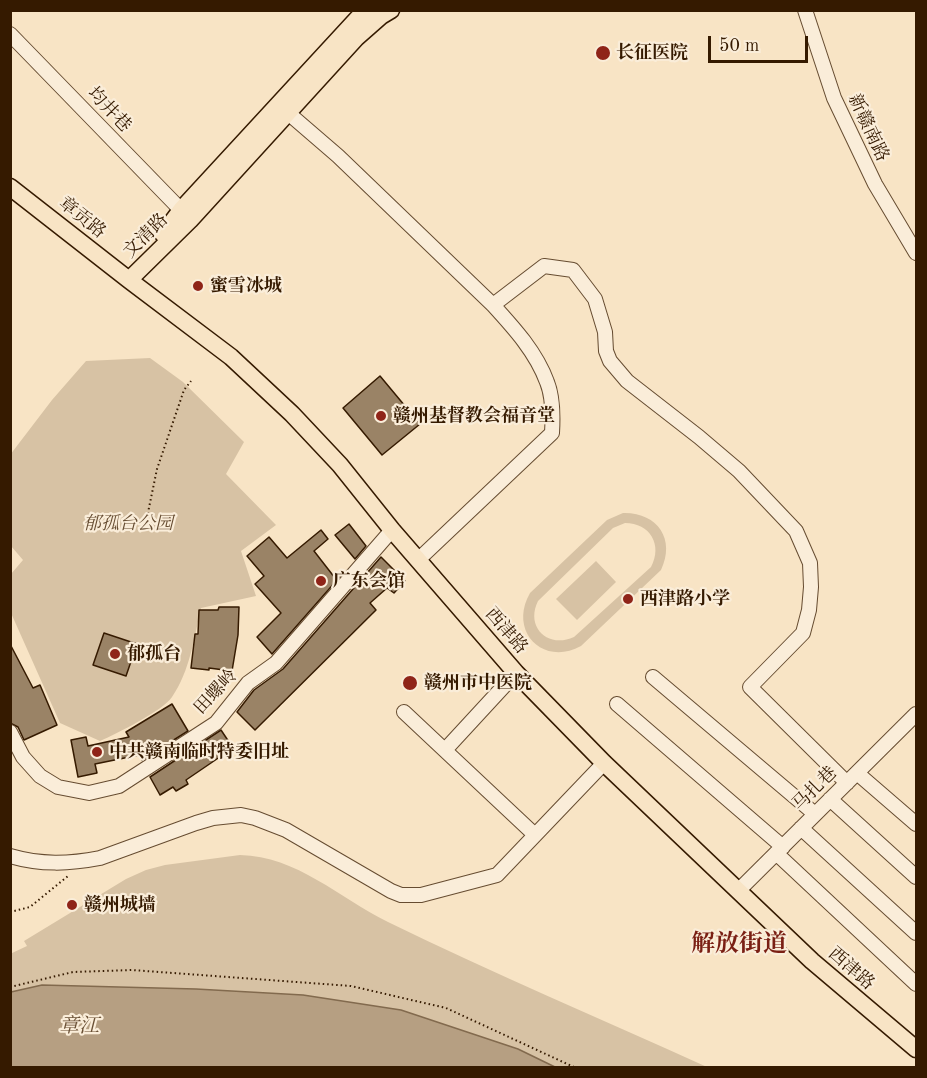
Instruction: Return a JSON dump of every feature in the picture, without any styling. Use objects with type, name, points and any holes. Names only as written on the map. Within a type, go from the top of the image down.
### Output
[{"type":"main road","name":"文清路","points":[[129,280],[190,220],[358,18],[369,10]]},
{"type":"main road","name":"文清路","points":[[129,280],[181,210],[356,38],[391,10]]},
{"type":"main road","name":"章贡路","points":[[10,187],[129,280]]},
{"type":"main road","name":"西津路","points":[[129,280],[231,357],[292,414],[340,465],[516,673],[604,763],[812,961],[916,1049]]},
{"type":"street","name":"新赣南路","points":[[805,10],[834,98],[875,184],[916,254]]},
{"type":"street","name":"均井巷","points":[[10,34],[181,210]]},
{"type":"street","points":[[282,109],[338,156],[493,305],[532,353],[548,383],[553,418],[552,433],[419,560]]},
{"type":"street","points":[[493,305],[544,266],[573,270],[595,299],[605,332],[609,361],[627,381],[739,471],[796,531],[810,563],[809,610],[803,633],[750,687],[852,778],[916,824]]},
{"type":"street","name":"田螺岭","points":[[10,732],[23,757],[40,776],[58,787],[89,793],[119,786],[216,723],[248,683],[276,663],[393,530]]},
{"type":"street","points":[[445,750],[516,673]]},
{"type":"street","points":[[653,677],[815,814]]},
{"type":"street","points":[[617,704],[779,850],[916,984]]},
{"type":"street","points":[[404,712],[535,835]]},
{"type":"street","name":"马扎巷","points":[[738,891],[916,714]]},
{"type":"street","points":[[10,856],[45,864],[100,858],[213,818],[241,815],[286,830],[391,891],[410,896],[497,875],[604,763]]},
{"type":"street","points":[[830,799],[916,877]]},
{"type":"street","points":[[801,828],[916,933]]},
{"type":"path","points":[[145,527],[158,469],[184,390],[191,381]]},
{"type":"path","points":[[10,912],[30,907],[58,886],[82,861]]},
{"type":"path","points":[[10,987],[73,972],[132,970],[351,986],[446,1008],[576,1068]]},
{"type":"green space","name":"郁孤台公园","points":[[150,358],[183,382],[244,442],[226,474],[276,525],[241,551],[256,596],[201,608],[187,665],[172,697],[150,715],[100,741],[60,723],[11,613],[11,574],[23,560],[11,546],[10,455],[52,400],[86,361]]},
{"type":"green space","points":[[623,513],[635,514],[654,522],[665,538],[665,559],[661,570],[581,646],[567,651],[554,652],[542,648],[533,642],[526,632],[523,620],[524,607],[530,593],[607,520]],"holes":[[[625,523],[634,524],[647,531],[655,543],[656,551],[651,567],[574,637],[556,640],[541,633],[534,619],[538,601],[613,528]]]},
{"type":"green space","points":[[596,561],[616,582],[577,620],[556,599]]},
{"type":"green space","points":[[240,855],[261,857],[299,870],[388,922],[707,1067],[555,1067],[518,1049],[11,992],[10,954],[27,946],[24,941],[126,879],[165,865]]},
{"type":"water","name":"章江","points":[[42,985],[196,989],[303,995],[401,1010],[518,1049],[555,1067],[11,1067],[11,992]]},
{"type":"building","name":"赣州基督教会福音堂","points":[[380,376],[420,424],[382,455],[343,408]]},
{"type":"building","name":"广东会馆","points":[[349,524],[366,546],[355,559],[335,535]]},
{"type":"building","name":"广东会馆","points":[[321,530],[328,539],[314,551],[335,578],[344,572],[272,654],[257,637],[281,613],[255,584],[264,576],[247,556],[269,537],[287,558]]},
{"type":"building","points":[[381,557],[405,581],[394,593],[387,588],[370,603],[376,610],[255,730],[237,712],[254,690],[283,669]]},
{"type":"building","points":[[219,607],[239,607],[238,635],[232,671],[191,668],[195,634],[198,634],[199,610],[218,610]]},
{"type":"building","name":"郁孤台","points":[[104,633],[137,644],[126,676],[93,665]]},
{"type":"building","points":[[10,644],[33,688],[40,685],[57,725],[24,740],[18,727],[10,723]]},
{"type":"building","points":[[172,704],[188,731],[142,760],[139,755],[95,764],[97,773],[78,777],[71,740],[86,737],[88,746],[129,737],[126,732]]},
{"type":"building","points":[[221,730],[233,748],[186,780],[188,784],[176,791],[173,787],[160,795],[150,777]]},
{"type":"place","name":"长征医院","points":[[603,53]]},
{"type":"place","name":"蜜雪冰城","points":[[198,286]]},
{"type":"place","name":"赣州基督教会福音堂","points":[[381,416]]},
{"type":"place","name":"广东会馆","points":[[321,581]]},
{"type":"place","name":"西津路小学","points":[[628,599]]},
{"type":"place","name":"郁孤台","points":[[115,654]]},
{"type":"place","name":"赣州市中医院","points":[[410,683]]},
{"type":"place","name":"中共赣南临时特委旧址","points":[[97,752]]},
{"type":"place","name":"赣州城墙","points":[[72,905]]},
{"type":"district","name":"解放街道","points":[[739,945]]}]
